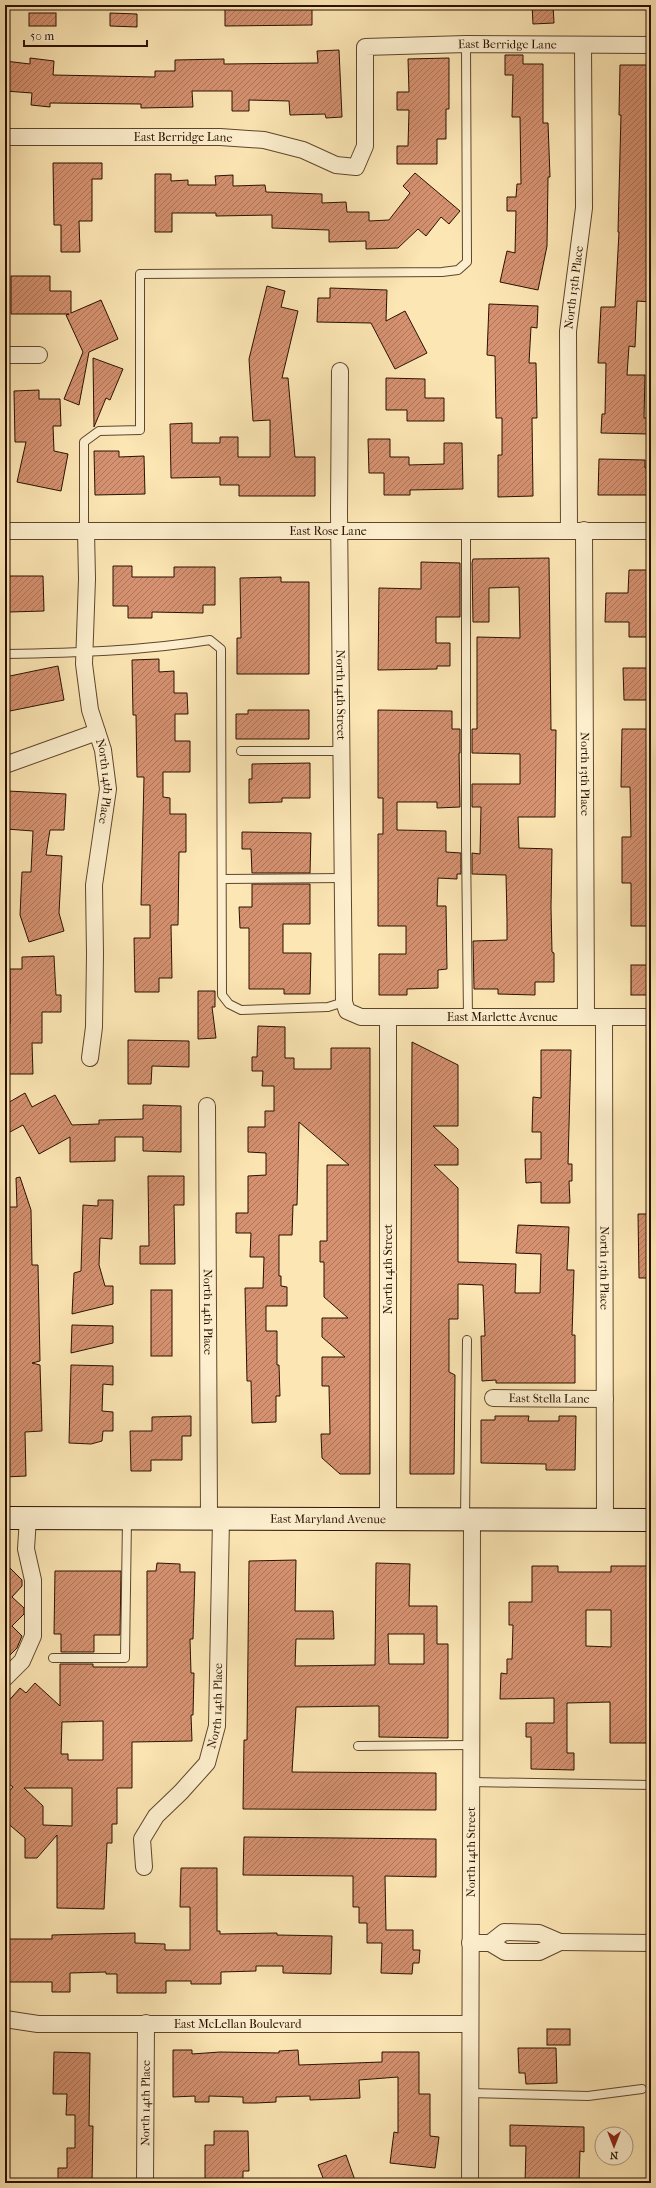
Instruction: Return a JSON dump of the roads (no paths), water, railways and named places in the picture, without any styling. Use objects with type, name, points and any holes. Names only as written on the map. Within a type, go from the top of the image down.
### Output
[{"type":"street","name":"East Berridge Lane","points":[[5,137],[220,137],[264,140],[303,150],[336,165],[356,167],[365,146],[365,47],[466,44],[651,45]]},
{"type":"street","name":"North 13th Place","points":[[583,45],[584,208],[568,331],[577,530],[586,1017]]},
{"type":"street","points":[[5,355],[39,355]]},
{"type":"street","name":"North 14th Street","points":[[340,370],[339,530],[344,1002]]},
{"type":"street","name":"East Rose Lane","points":[[5,531],[651,531]]},
{"type":"street","name":"North 14th Place","points":[[85,531],[87,579],[84,652],[90,710],[103,750],[108,789],[94,885],[94,1027],[90,1058]]},
{"type":"street","points":[[5,765],[97,732]]},
{"type":"street","name":"East Marlette Avenue","points":[[344,1002],[347,1011],[361,1017],[651,1017]]},
{"type":"street","name":"North 14th Street","points":[[388,1017],[388,1520]]},
{"type":"street","name":"North 13th Place","points":[[604,1017],[606,1399],[605,1520]]},
{"type":"street","name":"North 14th Place","points":[[144,1868],[142,1839],[156,1816],[182,1792],[207,1763],[217,1726],[215,1519],[207,1106]]},
{"type":"street","name":"East Stella Lane","points":[[493,1398],[606,1399]]},
{"type":"street","name":"East Maryland Avenue","points":[[5,1518],[651,1520]]},
{"type":"street","points":[[5,1678],[22,1661],[33,1636],[33,1580],[26,1549],[28,1518]]},
{"type":"street","name":"North 14th Street","points":[[469,1520],[471,1745],[470,2183]]},
{"type":"street","points":[[490,1943],[504,1932],[539,1932],[560,1942],[651,1943]]},
{"type":"street","points":[[524,1932],[524,1952]]},
{"type":"street","points":[[470,1944],[490,1943],[505,1952],[539,1952],[560,1942]]},
{"type":"street","name":"East McLellan Boulevard","points":[[5,2019],[38,2024],[470,2024]]},
{"type":"street","name":"North 14th Place","points":[[145,2183],[146,2023]]},
{"type":"lane","points":[[85,531],[84,442],[99,431],[140,430],[140,274],[442,272],[458,270],[467,262],[466,44]]},
{"type":"lane","points":[[466,530],[466,827],[468,1017]]},
{"type":"lane","points":[[5,654],[84,652],[179,645],[210,640],[221,649],[222,995],[229,1004],[241,1010],[328,1007],[344,1002]]},
{"type":"lane","points":[[241,751],[342,751]]},
{"type":"lane","points":[[222,879],[342,878]]},
{"type":"lane","points":[[467,1340],[469,1520]]},
{"type":"lane","points":[[53,1658],[125,1658],[127,1518]]},
{"type":"lane","points":[[358,1746],[471,1745]]},
{"type":"lane","points":[[471,1782],[651,1785]]},
{"type":"lane","points":[[470,2093],[588,2096],[642,2089]]}]
